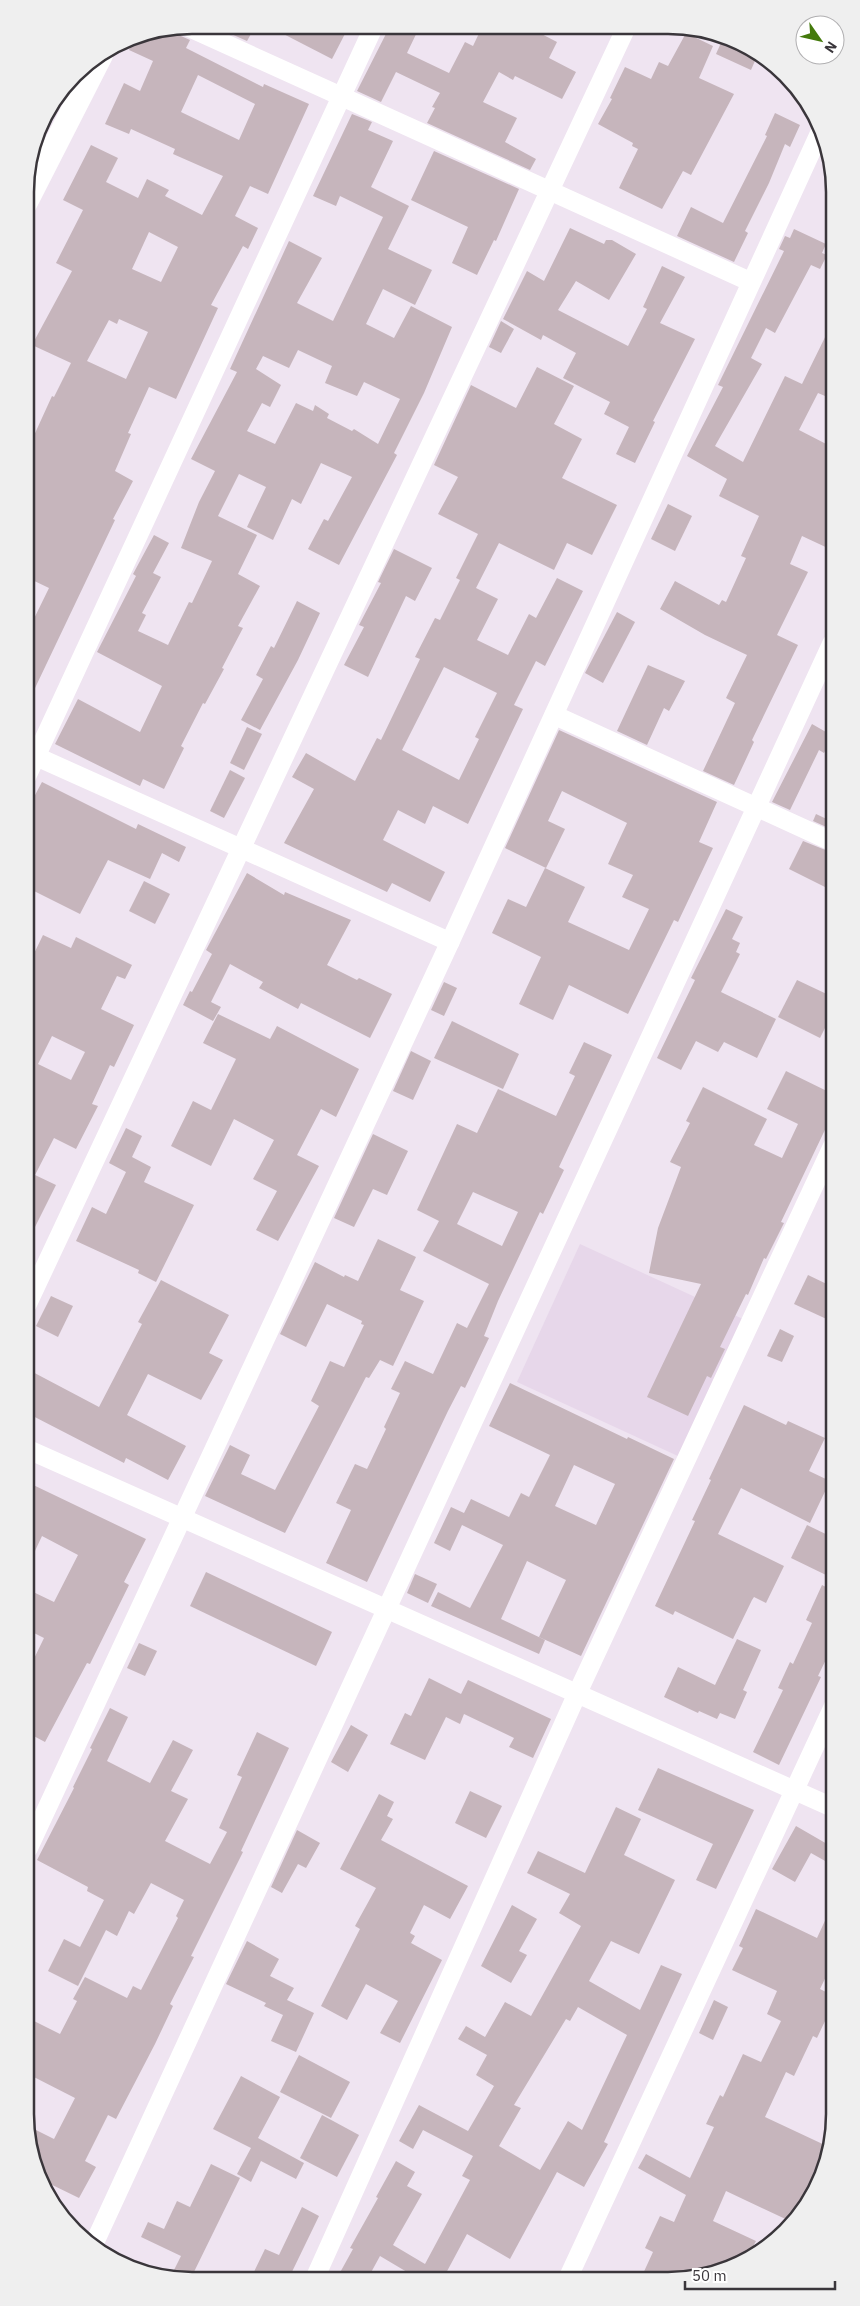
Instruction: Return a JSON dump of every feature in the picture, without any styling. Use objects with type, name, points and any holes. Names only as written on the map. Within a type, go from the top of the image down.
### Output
[{"type":"street","points":[[204,34],[751,282]]},
{"type":"street","points":[[34,748],[370,34]]},
{"type":"street","points":[[34,1290],[623,34]]},
{"type":"street","points":[[34,186],[95,68]]},
{"type":"street","points":[[34,1836],[450,942],[817,138]]},
{"type":"street","points":[[96,2239],[826,656]]},
{"type":"street","points":[[554,715],[826,839]]},
{"type":"street","points":[[34,755],[450,942]]},
{"type":"street","points":[[318,2272],[578,1694],[826,1160]]},
{"type":"street","points":[[34,1452],[826,1804]]},
{"type":"street","points":[[571,2272],[826,1723]]},
{"type":"shaded area","points":[[580,1244],[743,1319],[680,1457],[517,1382]]},
{"type":"building","points":[[180,34],[190,40],[186,48],[263,87],[264,84],[309,104],[268,194],[250,186],[235,216],[258,228],[248,249],[243,246],[211,305],[218,308],[176,399],[149,387],[128,433],[131,434],[115,471],[133,481],[113,519],[115,520],[34,690],[34,619],[49,588],[34,581],[34,435],[52,396],[54,397],[71,363],[34,346],[34,341],[72,271],[56,263],[83,210],[63,200],[91,145],[118,158],[106,182],[138,198],[147,179],[169,190],[165,196],[202,215],[223,176],[173,154],[175,149],[131,129],[129,134],[105,124],[124,83],[140,91],[153,61],[129,50],[131,46],[151,39]],"holes":[[[198,75],[255,104],[239,140],[181,112]],[[149,232],[178,247],[161,282],[132,269]],[[119,319],[148,332],[126,379],[87,361],[109,320],[117,324]]]},
{"type":"building","points":[[231,34],[251,34],[247,41]]},
{"type":"building","points":[[283,34],[345,34],[332,59]]},
{"type":"building","points":[[386,34],[416,34],[407,53],[449,73],[465,42],[473,46],[479,34],[542,34],[557,42],[549,58],[576,72],[562,99],[515,76],[513,80],[499,72],[483,102],[517,118],[505,142],[536,159],[530,170],[427,123],[435,108],[432,107],[440,93],[396,72],[381,102],[357,91]]},
{"type":"building","points":[[685,35],[692,36],[713,46],[699,78],[734,94],[691,175],[683,171],[662,209],[619,188],[638,149],[632,146],[633,143],[598,124],[612,99],[610,98],[625,67],[651,79],[659,62],[668,66]]},
{"type":"building","points":[[721,43],[755,60],[751,70],[716,54]]},
{"type":"building","points":[[775,113],[800,125],[790,147],[785,144],[769,183],[745,231],[748,233],[734,262],[677,236],[691,207],[723,223],[767,136],[765,135]]},
{"type":"building","points":[[352,114],[372,122],[368,130],[393,141],[371,187],[409,206],[388,249],[432,270],[415,305],[383,289],[366,324],[394,338],[411,306],[452,327],[424,393],[394,453],[397,455],[339,565],[308,549],[324,519],[328,521],[352,477],[321,463],[301,504],[292,499],[273,540],[247,527],[266,487],[239,474],[218,516],[257,535],[238,574],[260,586],[238,626],[243,628],[222,668],[224,669],[205,704],[203,703],[181,746],[184,748],[164,789],[143,779],[140,786],[55,744],[78,699],[140,732],[162,686],[97,652],[136,576],[133,574],[154,535],[169,543],[153,573],[161,577],[142,613],[146,615],[138,631],[168,645],[189,602],[192,603],[212,561],[181,548],[199,502],[215,471],[191,459],[237,372],[230,369],[289,241],[322,258],[297,303],[333,321],[383,217],[340,196],[336,206],[313,196]],"holes":[[[298,350],[332,366],[325,383],[357,396],[364,382],[400,399],[378,444],[354,429],[352,431],[327,418],[329,414],[315,405],[313,411],[296,403],[275,444],[247,431],[262,403],[270,407],[281,385],[256,369],[263,356],[289,368]]]},
{"type":"building","points":[[434,151],[519,189],[496,241],[494,240],[477,275],[452,263],[468,227],[411,200]]},
{"type":"building","points":[[570,228],[604,244],[606,240],[612,240],[636,254],[609,300],[576,281],[558,310],[628,346],[647,309],[643,307],[662,266],[685,277],[660,323],[695,339],[653,421],[655,422],[635,463],[616,454],[629,427],[604,414],[610,402],[563,378],[576,353],[543,335],[541,340],[503,319],[527,271],[544,281]]},
{"type":"building","points":[[794,229],[826,244],[822,253],[826,255],[826,257],[820,269],[811,265],[775,333],[766,328],[751,358],[762,364],[715,446],[743,462],[785,376],[802,384],[826,335],[826,396],[818,393],[799,430],[826,444],[826,547],[802,536],[790,564],[808,572],[777,635],[798,645],[752,740],[754,742],[734,785],[703,771],[735,703],[726,698],[747,655],[705,635],[660,609],[675,581],[719,605],[722,600],[726,602],[746,558],[741,556],[759,516],[719,496],[727,479],[687,456],[723,387],[718,385],[784,251],[779,249],[785,236],[790,238]]},
{"type":"building","points":[[501,321],[514,329],[501,353],[489,347]]},
{"type":"building","points":[[537,367],[574,386],[554,424],[582,439],[562,478],[617,505],[592,555],[567,543],[554,570],[499,543],[476,588],[498,599],[477,640],[508,655],[529,614],[536,618],[557,578],[583,591],[545,666],[536,661],[514,705],[523,709],[468,824],[433,806],[425,824],[398,810],[383,840],[445,872],[430,902],[392,883],[387,892],[284,843],[314,789],[292,777],[306,753],[355,781],[377,738],[381,740],[420,659],[415,657],[435,618],[440,620],[460,580],[456,578],[478,534],[438,514],[458,477],[434,465],[471,385],[516,408]],"holes":[[[444,667],[497,693],[475,737],[479,739],[459,780],[402,750]]]},
{"type":"building","points":[[668,504],[692,516],[675,551],[651,539]]},
{"type":"building","points":[[394,549],[432,568],[415,601],[406,596],[368,677],[344,665],[364,627],[359,625],[381,583],[378,582]]},
{"type":"building","points":[[297,601],[320,613],[298,660],[260,730],[241,720],[263,679],[256,675],[271,646],[274,648]]},
{"type":"building","points":[[617,612],[635,622],[603,683],[585,673]]},
{"type":"building","points":[[648,665],[685,681],[669,711],[664,708],[647,745],[617,731]]},
{"type":"building","points":[[812,724],[826,732],[826,749],[824,753],[819,750],[790,810],[772,802]]},
{"type":"building","points":[[247,727],[262,734],[244,770],[230,763]]},
{"type":"building","points":[[559,730],[717,802],[699,842],[713,848],[678,922],[674,920],[628,1014],[569,985],[553,1020],[519,1004],[541,957],[492,933],[508,899],[526,907],[545,868],[585,887],[568,922],[629,950],[649,909],[622,897],[633,875],[608,864],[627,823],[562,791],[548,821],[565,829],[546,868],[505,848]]},
{"type":"building","points":[[230,770],[245,778],[224,818],[210,811]]},
{"type":"building","points":[[42,782],[136,829],[138,824],[186,847],[179,862],[162,853],[150,879],[108,860],[80,914],[34,891],[34,797]]},
{"type":"building","points":[[816,814],[826,819],[826,827],[813,821]]},
{"type":"building","points":[[803,841],[826,850],[826,888],[789,869]]},
{"type":"building","points":[[247,873],[284,895],[285,892],[351,920],[327,965],[392,994],[370,1038],[301,1003],[298,1009],[259,988],[263,982],[230,964],[211,1002],[221,1007],[213,1021],[183,1005],[212,954],[206,950]]},
{"type":"building","points":[[144,881],[170,894],[155,924],[129,911]]},
{"type":"building","points":[[726,909],[743,917],[732,939],[740,943],[736,952],[740,954],[721,992],[776,1019],[757,1058],[724,1042],[718,1052],[696,1041],[681,1070],[657,1058],[695,980],[691,978]]},
{"type":"building","points":[[43,935],[71,948],[76,937],[132,965],[125,979],[117,976],[101,1009],[134,1025],[114,1067],[110,1065],[92,1104],[98,1106],[76,1149],[54,1138],[35,1175],[56,1185],[34,1229],[34,954]],"holes":[[[52,1036],[85,1052],[71,1080],[38,1064]]]},
{"type":"building","points":[[797,980],[826,994],[826,1026],[820,1038],[778,1017]]},
{"type":"building","points":[[444,982],[457,988],[444,1016],[431,1010]]},
{"type":"building","points":[[218,1014],[270,1039],[277,1026],[359,1069],[336,1117],[321,1109],[297,1155],[319,1166],[278,1241],[256,1230],[277,1191],[253,1179],[274,1140],[234,1119],[211,1166],[171,1146],[193,1101],[211,1110],[236,1059],[203,1043]]},
{"type":"building","points":[[452,1021],[519,1054],[503,1089],[434,1058]]},
{"type":"building","points":[[584,1042],[612,1055],[559,1167],[564,1170],[543,1214],[540,1212],[498,1301],[484,1336],[489,1338],[465,1388],[461,1386],[448,1411],[367,1582],[326,1563],[351,1510],[336,1503],[355,1464],[367,1469],[400,1393],[391,1389],[405,1361],[433,1374],[457,1323],[467,1328],[489,1284],[423,1251],[439,1221],[417,1210],[457,1124],[477,1133],[498,1089],[556,1116],[575,1076],[569,1073]],"holes":[[[473,1192],[518,1212],[502,1246],[457,1224]]]},
{"type":"building","points":[[411,1051],[431,1061],[413,1100],[393,1091]]},
{"type":"building","points":[[786,1071],[826,1091],[826,1128],[781,1222],[784,1223],[766,1259],[764,1258],[748,1295],[746,1294],[720,1347],[725,1349],[711,1378],[707,1376],[688,1416],[647,1397],[701,1284],[649,1273],[658,1228],[681,1167],[670,1162],[690,1123],[686,1121],[703,1087],[767,1119],[754,1145],[782,1158],[798,1124],[767,1109]]},
{"type":"building","points":[[126,1128],[142,1136],[132,1157],[151,1167],[144,1182],[194,1205],[156,1282],[138,1273],[139,1270],[76,1241],[92,1207],[106,1214],[126,1172],[109,1163]]},
{"type":"building","points":[[373,1134],[408,1151],[387,1195],[373,1189],[354,1227],[334,1218]]},
{"type":"building","points":[[378,1239],[416,1257],[400,1290],[424,1301],[393,1366],[380,1360],[369,1378],[366,1377],[285,1533],[205,1496],[230,1445],[250,1455],[241,1474],[275,1490],[319,1406],[311,1401],[330,1361],[344,1367],[364,1325],[361,1324],[362,1321],[327,1304],[306,1347],[280,1334],[315,1262],[344,1277],[345,1275],[358,1281]]},
{"type":"building","points":[[808,1275],[826,1284],[826,1319],[794,1304]]},
{"type":"building","points":[[161,1280],[229,1315],[209,1353],[223,1360],[201,1400],[148,1374],[127,1415],[186,1446],[168,1480],[126,1458],[124,1463],[34,1417],[34,1373],[99,1407],[142,1324],[138,1322]]},
{"type":"building","points":[[51,1296],[73,1306],[58,1337],[36,1326]]},
{"type":"building","points":[[780,1329],[794,1336],[782,1362],[767,1356]]},
{"type":"building","points":[[510,1383],[627,1439],[628,1437],[674,1459],[581,1656],[539,1637],[566,1580],[527,1561],[501,1619],[545,1640],[539,1654],[431,1606],[438,1592],[470,1608],[503,1545],[462,1525],[450,1551],[434,1543],[451,1507],[464,1513],[471,1499],[509,1517],[521,1493],[529,1497],[550,1455],[489,1426]],"holes":[[[574,1465],[615,1484],[596,1525],[555,1506]]]},
{"type":"building","points":[[744,1405],[786,1425],[788,1421],[825,1438],[809,1471],[826,1479],[826,1489],[810,1523],[741,1488],[718,1534],[784,1566],[766,1603],[754,1597],[733,1639],[675,1611],[673,1615],[655,1606],[695,1521],[692,1520],[711,1480],[709,1479]]},
{"type":"building","points":[[34,1485],[146,1539],[124,1582],[129,1585],[90,1664],[87,1663],[45,1742],[34,1736],[34,1659],[44,1638],[34,1633],[34,1592],[54,1602],[78,1555],[42,1536],[34,1553]]},
{"type":"building","points":[[807,1525],[826,1534],[826,1575],[791,1558]]},
{"type":"building","points":[[206,1572],[332,1632],[316,1666],[190,1606]]},
{"type":"building","points":[[415,1574],[437,1584],[428,1603],[407,1593]]},
{"type":"building","points":[[822,1585],[826,1587],[826,1660],[818,1676],[821,1677],[779,1765],[753,1752],[783,1690],[778,1688],[790,1662],[793,1664],[812,1623],[806,1620]]},
{"type":"building","points":[[737,1639],[761,1650],[743,1690],[747,1692],[735,1719],[720,1713],[717,1719],[699,1711],[698,1713],[664,1697],[678,1667],[715,1685]]},
{"type":"building","points":[[139,1643],[157,1651],[145,1676],[127,1668]]},
{"type":"building","points":[[429,1678],[461,1694],[468,1680],[551,1719],[533,1758],[509,1747],[514,1738],[464,1714],[460,1724],[446,1717],[425,1760],[390,1744],[405,1713],[411,1716]]},
{"type":"building","points":[[110,1708],[128,1717],[107,1761],[150,1783],[173,1740],[193,1750],[171,1791],[188,1799],[165,1841],[210,1864],[227,1832],[219,1828],[242,1777],[237,1775],[257,1732],[289,1748],[241,1851],[243,1852],[191,1956],[194,1957],[170,2004],[173,2006],[155,2044],[116,2119],[108,2115],[85,2161],[96,2167],[79,2198],[50,2184],[42,2165],[35,2129],[54,2139],[75,2098],[34,2077],[34,2021],[60,2034],[77,2001],[73,1999],[85,1977],[127,1998],[133,1986],[141,1990],[178,1918],[176,1916],[184,1900],[151,1883],[134,1914],[129,1911],[117,1936],[106,1930],[78,1986],[48,1971],[64,1939],[80,1947],[104,1900],[87,1891],[88,1887],[37,1860],[74,1788],[92,1749],[90,1748]]},
{"type":"building","points":[[351,1725],[368,1735],[348,1772],[331,1762]]},
{"type":"building","points":[[658,1768],[754,1810],[716,1889],[696,1880],[713,1844],[638,1810]]},
{"type":"building","points":[[470,1791],[502,1806],[486,1838],[455,1823]]},
{"type":"building","points":[[379,1794],[394,1802],[387,1816],[393,1819],[381,1840],[468,1886],[450,1919],[424,1905],[410,1933],[415,1936],[411,1943],[442,1960],[400,2043],[380,2033],[398,2001],[366,1984],[347,2020],[321,2006],[360,1929],[355,1926],[376,1888],[340,1869]]},
{"type":"building","points":[[616,1807],[641,1819],[624,1855],[675,1880],[639,1954],[611,1941],[589,1981],[640,2010],[661,1965],[682,1974],[604,2142],[608,2144],[584,2187],[557,2172],[510,2259],[467,2234],[447,2272],[407,2272],[380,2256],[371,2272],[340,2272],[353,2249],[350,2248],[396,2161],[415,2172],[407,2186],[422,2194],[393,2245],[425,2264],[470,2180],[462,2176],[473,2156],[423,2130],[413,2149],[399,2141],[419,2105],[468,2131],[494,2086],[476,2075],[487,2055],[458,2039],[466,2026],[485,2037],[505,2002],[531,2016],[581,1926],[559,1913],[570,1894],[527,1873],[538,1851],[585,1873]],"holes":[[[578,2007],[627,2035],[582,2130],[568,2121],[540,2170],[499,2146],[521,2108],[514,2105],[566,2019],[570,2021]]]},
{"type":"building","points":[[796,1826],[826,1843],[826,1861],[811,1853],[795,1882],[772,1869]]},
{"type":"building","points":[[297,1830],[320,1843],[306,1868],[298,1864],[282,1893],[271,1887]]},
{"type":"building","points":[[512,1905],[537,1919],[519,1951],[527,1955],[511,1983],[481,1966]]},
{"type":"building","points":[[756,1909],[817,1938],[826,1918],[826,1977],[820,1989],[826,1992],[826,2019],[817,2038],[813,2036],[794,2076],[786,2072],[765,2117],[823,2144],[818,2165],[805,2193],[786,2219],[726,2191],[713,2221],[756,2241],[752,2248],[719,2264],[699,2269],[678,2272],[644,2272],[653,2252],[645,2248],[660,2216],[674,2222],[686,2195],[638,2168],[646,2154],[690,2178],[714,2127],[706,2124],[720,2095],[723,2097],[743,2054],[761,2062],[781,2021],[767,2014],[777,1991],[732,1970],[743,1948],[739,1946]]},
{"type":"building","points":[[247,1941],[279,1959],[270,1976],[294,1988],[287,2000],[314,2013],[296,2052],[271,2041],[283,2015],[264,2006],[266,2003],[226,1984]]},
{"type":"building","points":[[714,2000],[728,2007],[713,2040],[699,2033]]},
{"type":"building","points":[[299,2055],[350,2082],[331,2118],[280,2092]]},
{"type":"building","points":[[241,2076],[280,2097],[258,2138],[304,2163],[296,2179],[261,2161],[251,2182],[237,2174],[251,2148],[213,2129]]},
{"type":"building","points":[[322,2115],[359,2135],[337,2177],[300,2158]]},
{"type":"building","points":[[211,2164],[240,2178],[194,2272],[174,2271],[181,2256],[141,2237],[148,2222],[164,2229],[177,2201],[190,2207]]},
{"type":"building","points":[[302,2207],[319,2216],[292,2272],[254,2272],[265,2249],[279,2255]]}]
